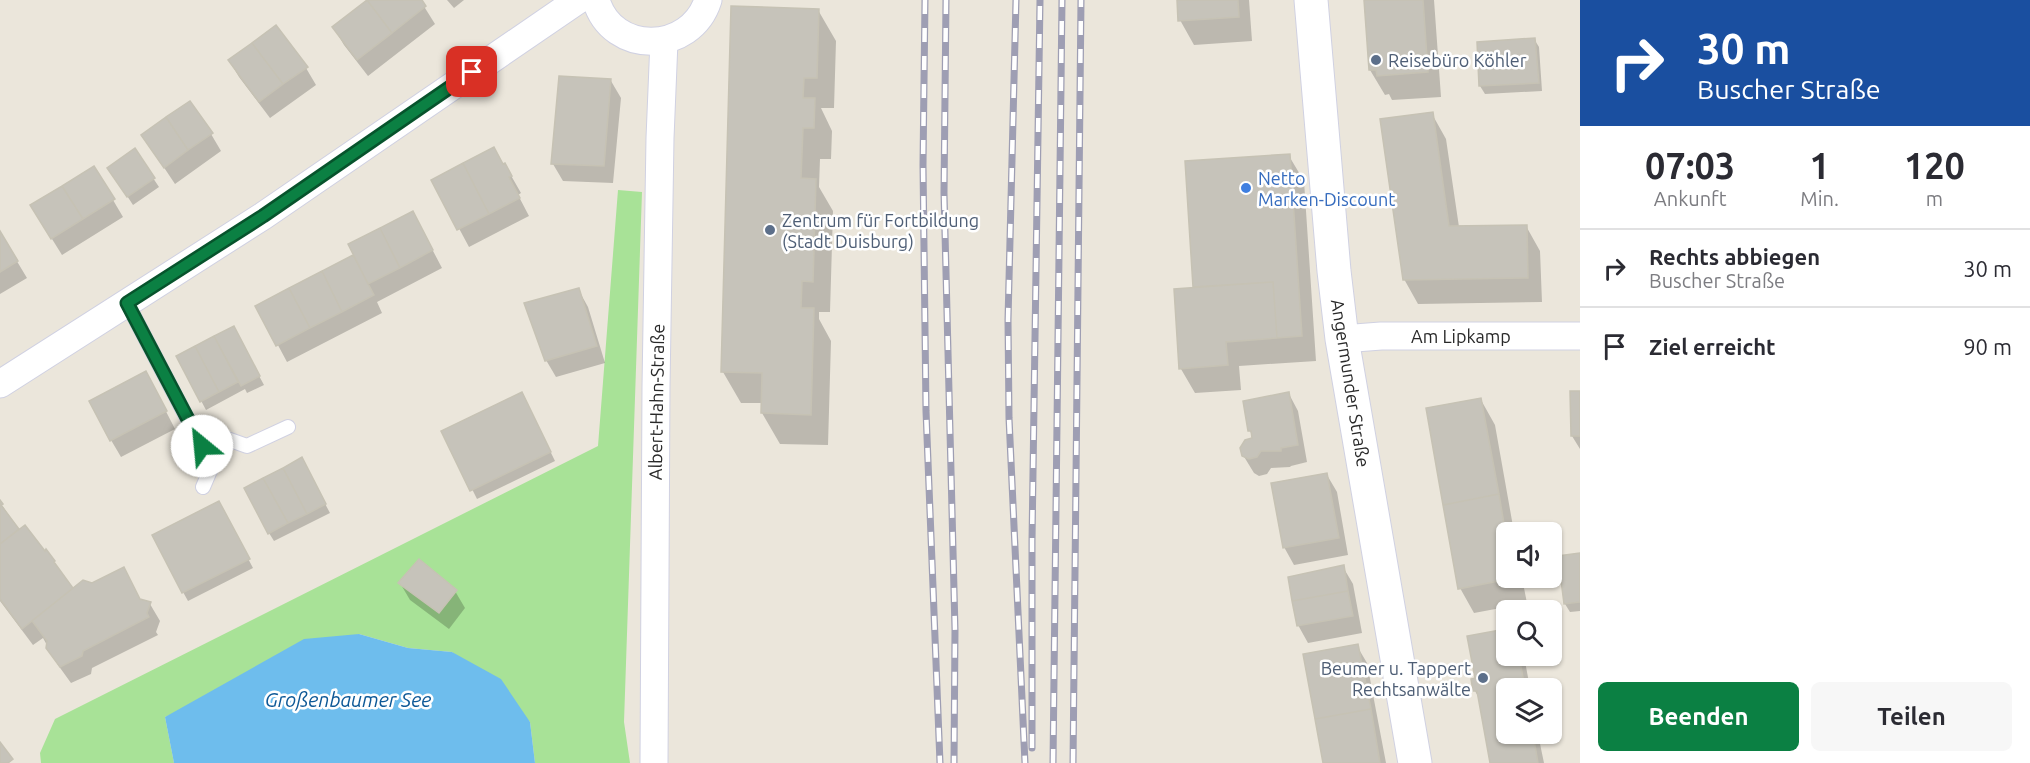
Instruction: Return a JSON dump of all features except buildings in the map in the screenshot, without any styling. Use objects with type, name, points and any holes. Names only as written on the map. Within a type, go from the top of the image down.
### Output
[{"type":"main road","name":"Angermunder Straße","points":[[1311,0],[1342,339],[1415,763]]},
{"type":"street","points":[[0,384],[263,216],[578,0]]},
{"type":"street","points":[[596,0],[597,6],[609,24],[620,33],[636,40],[650,42],[664,41],[690,28],[699,20],[708,0]]},
{"type":"street","name":"Albert-Hahn-Straße","points":[[654,763],[656,376],[664,41]]},
{"type":"street","name":"Am Lipkamp","points":[[1342,339],[1381,336],[1580,336]]},
{"type":"lane","points":[[127,303],[212,466],[203,487]]},
{"type":"lane","points":[[191,426],[247,446],[288,427]]},
{"type":"green space","points":[[618,190],[642,192],[624,722],[630,763],[535,763],[530,722],[452,652],[408,648],[359,634],[165,717],[174,763],[41,763],[40,753],[55,719],[598,446]]},
{"type":"water","name":"Großenbaumer See","points":[[359,634],[408,648],[452,652],[501,679],[530,722],[535,763],[174,763],[165,717],[304,639]]},
{"type":"railway","points":[[925,0],[923,165],[926,411],[940,763]]},
{"type":"railway","points":[[946,0],[944,193],[955,630],[954,763]]},
{"type":"railway","points":[[1016,0],[1008,320],[1009,418],[1025,763]]},
{"type":"railway","points":[[1032,748],[1032,541],[1040,0]]},
{"type":"railway","points":[[1053,763],[1062,0]]},
{"type":"railway","points":[[1073,763],[1081,0]]},
{"type":"place","name":"Reisebüro Köhler","points":[[1376,60]]},
{"type":"place","name":"Netto Marken-Discount","points":[[1246,188]]},
{"type":"place","name":"Zentrum für Fortbildung (Stadt Duisburg)","points":[[770,230]]},
{"type":"place","name":"Beumer u. Tappert Rechtsanwälte","points":[[1483,678]]},
{"type":"route","points":[[202,446],[127,303],[263,216],[472,72]]}]
